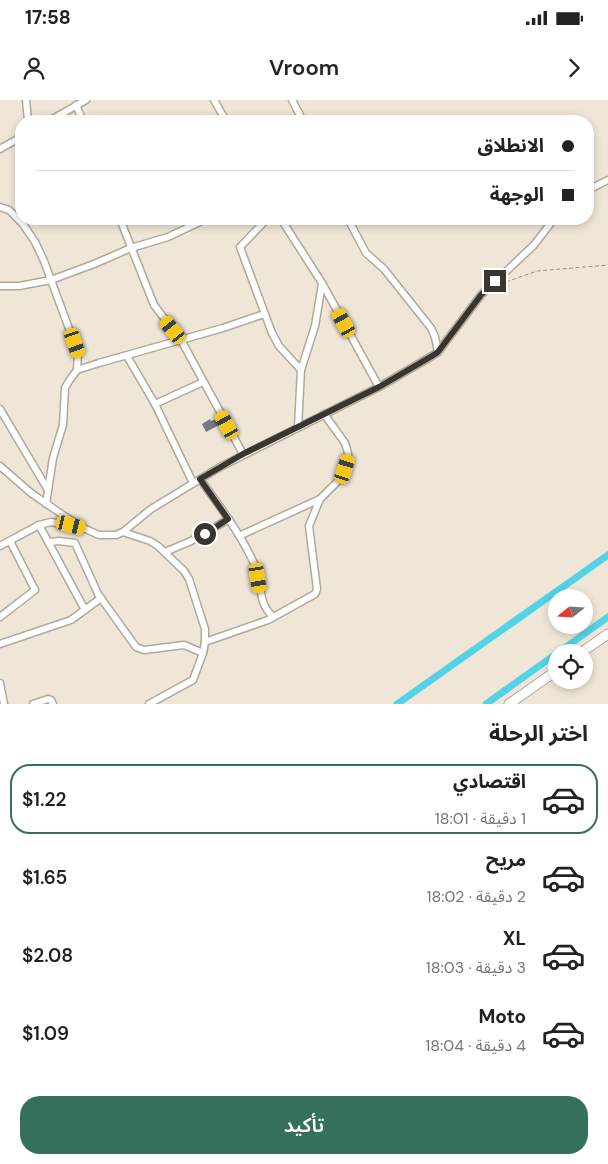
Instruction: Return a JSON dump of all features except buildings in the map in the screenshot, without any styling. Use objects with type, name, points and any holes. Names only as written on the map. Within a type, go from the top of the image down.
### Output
[{"type":"street","points":[[26,100],[27,115]]},
{"type":"street","points":[[60,115],[86,100]]},
{"type":"street","points":[[214,100],[223,115]]},
{"type":"street","points":[[292,100],[300,115]]},
{"type":"street","points":[[76,106],[80,115]]},
{"type":"street","points":[[298,110],[298,115]]},
{"type":"street","points":[[0,149],[15,141]]},
{"type":"street","points":[[594,187],[608,180]]},
{"type":"street","points":[[0,207],[9,210],[15,216]]},
{"type":"street","points":[[24,225],[34,242],[51,280],[78,353],[77,370],[65,388],[63,424],[53,458],[46,504]]},
{"type":"street","points":[[122,225],[154,305],[181,340],[243,454]]},
{"type":"street","points":[[0,286],[20,286],[51,280],[193,225]]},
{"type":"street","points":[[261,225],[240,247],[272,334],[279,346],[301,370]]},
{"type":"street","points":[[286,225],[322,283],[379,387]]},
{"type":"street","points":[[351,225],[366,253],[384,269],[431,328],[438,352]]},
{"type":"street","points":[[0,466],[46,504],[81,527],[99,535],[123,532],[146,512],[243,454],[379,387],[438,352],[481,295],[534,245],[549,225]]},
{"type":"street","points":[[298,427],[301,370],[315,326],[322,283]]},
{"type":"street","points":[[77,370],[264,314]]},
{"type":"street","points":[[127,356],[155,404],[193,483]]},
{"type":"street","points":[[155,404],[203,382]]},
{"type":"street","points":[[0,409],[48,490]]},
{"type":"street","points":[[240,536],[320,499],[340,479],[348,459],[345,443],[324,414]]},
{"type":"street","points":[[200,479],[240,536],[256,568],[263,605],[274,617]]},
{"type":"street","points":[[205,642],[274,617],[315,594],[317,589],[309,526],[320,499]]},
{"type":"street","points":[[165,552],[191,542],[228,519]]},
{"type":"street","points":[[0,546],[39,525],[51,522],[81,527]]},
{"type":"street","points":[[39,525],[50,542],[85,610]]},
{"type":"street","points":[[123,532],[150,541],[165,552],[184,571],[189,579],[205,629],[203,653],[193,680],[149,704]]},
{"type":"street","points":[[0,618],[35,590],[10,541]]},
{"type":"street","points":[[50,542],[75,543],[100,598],[136,647],[140,649],[184,645],[203,653]]},
{"type":"street","points":[[0,644],[77,617],[100,598]]},
{"type":"street","points":[[593,644],[608,634]]},
{"type":"street","points":[[509,704],[548,677]]},
{"type":"street","points":[[0,683],[4,704]]},
{"type":"street","points":[[34,704],[48,699],[54,704]]},
{"type":"path","points":[[501,284],[537,271],[608,265]]},
{"type":"waterway","points":[[397,704],[608,555]]},
{"type":"waterway","points":[[570,644],[608,617]]},
{"type":"waterway","points":[[486,704],[548,660]]},
{"type":"route","points":[[205,534],[228,519],[200,479],[243,454],[379,387],[438,352],[481,295],[495,281]]}]
